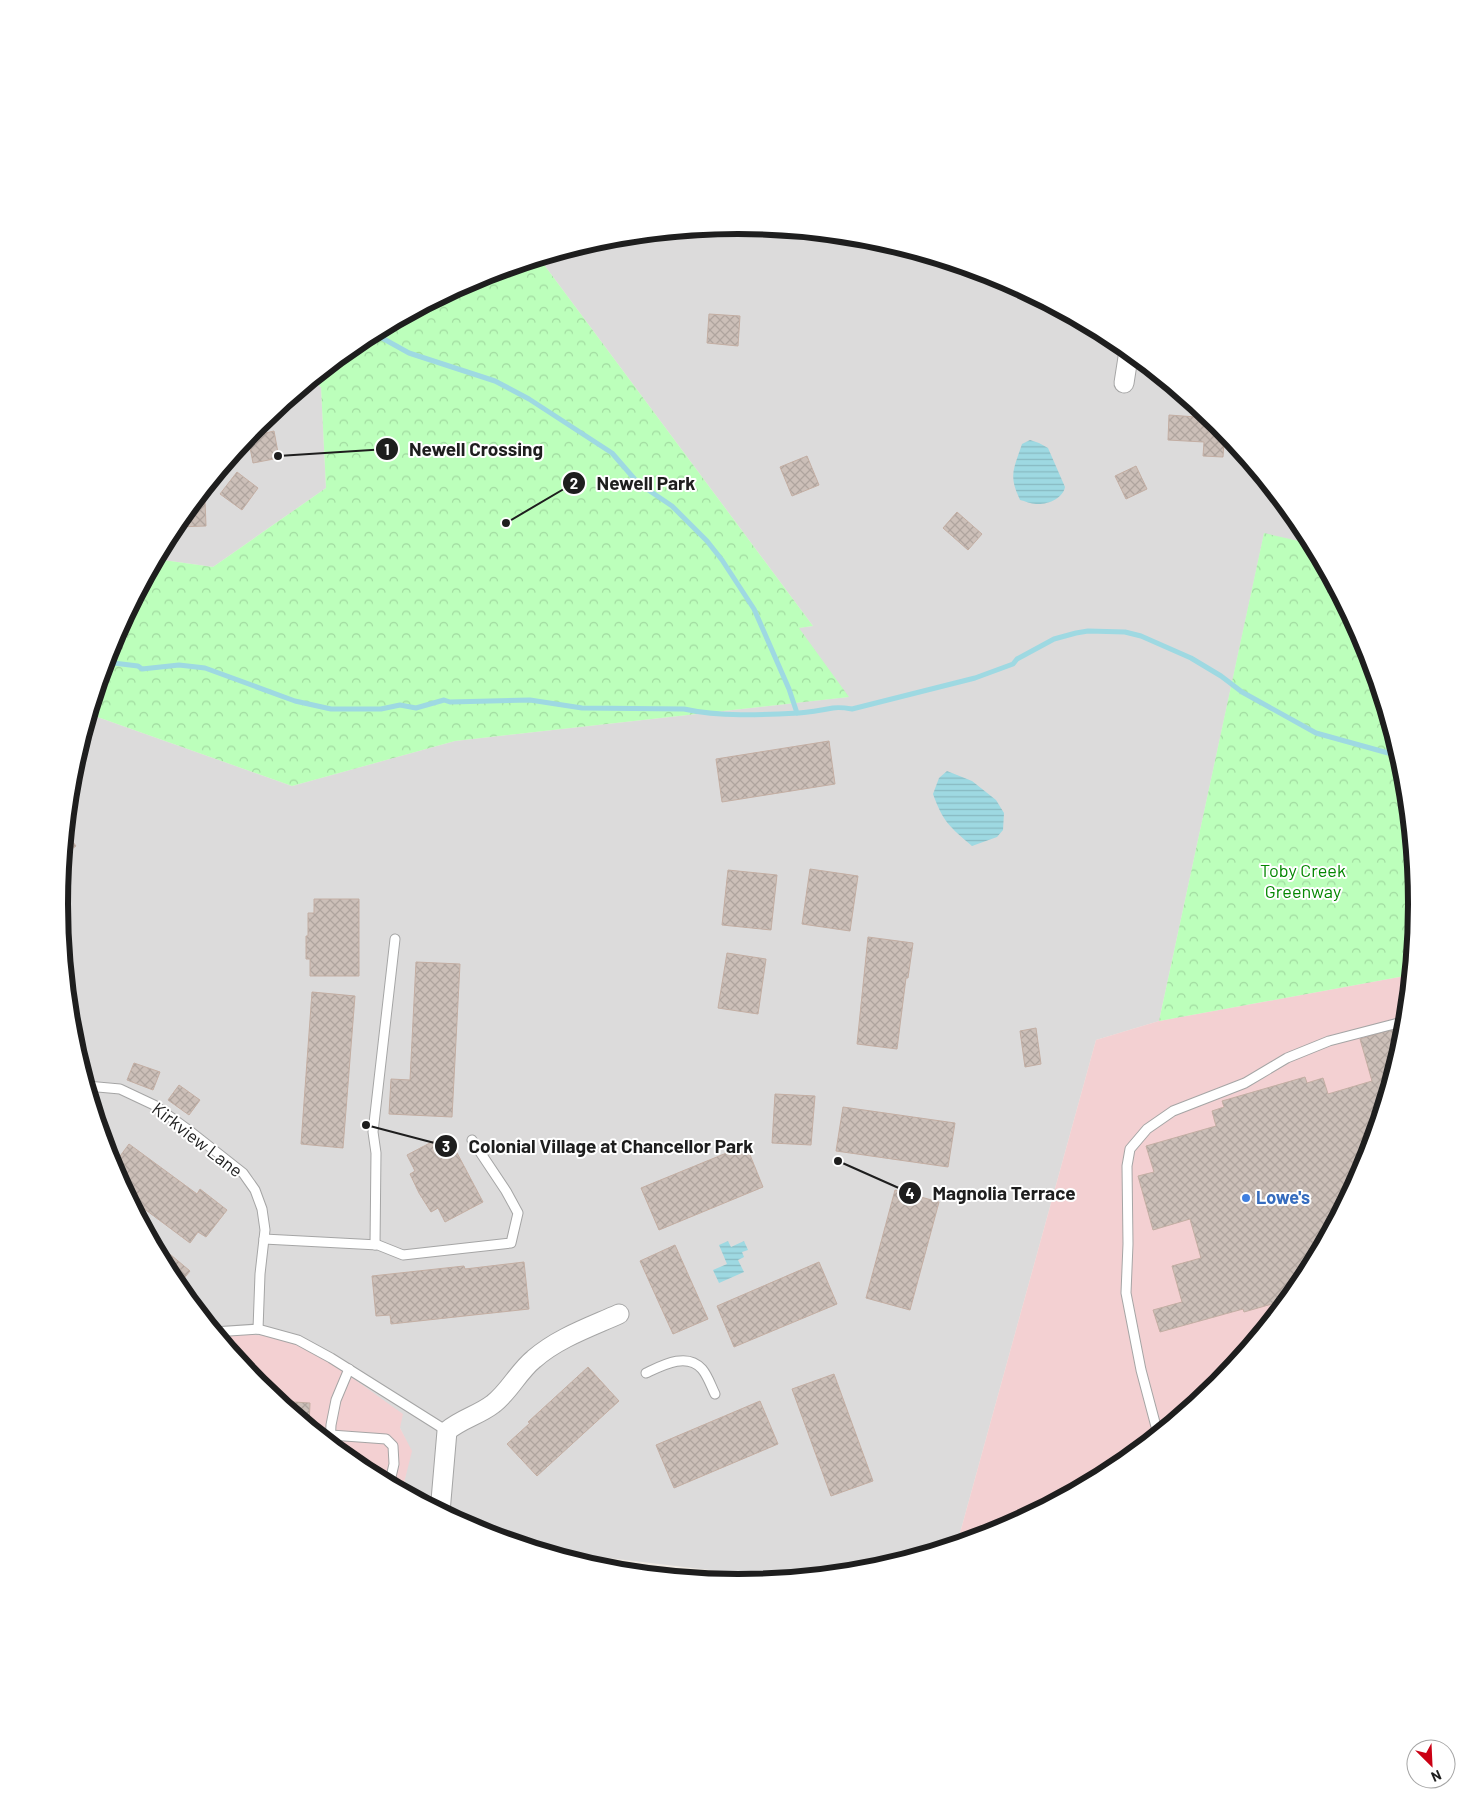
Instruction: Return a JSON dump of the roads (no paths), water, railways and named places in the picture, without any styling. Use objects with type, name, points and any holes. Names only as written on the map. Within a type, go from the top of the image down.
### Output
[{"type":"street","points":[[1124,384],[1128,359]]},
{"type":"street","points":[[441,1506],[447,1431],[495,1403],[521,1371],[535,1358],[564,1340],[619,1314]]},
{"type":"lane","points":[[375,1245],[376,1153],[373,1132],[395,939]]},
{"type":"lane","points":[[1156,1428],[1138,1356],[1126,1292],[1128,1244],[1127,1166],[1130,1149],[1147,1129],[1172,1111],[1245,1083],[1300,1052],[1329,1041],[1398,1023]]},
{"type":"lane","name":"Kirkview Lane","points":[[93,1087],[120,1089],[154,1104],[243,1173],[255,1190],[262,1209],[265,1230],[260,1274],[258,1329]]},
{"type":"lane","points":[[264,1239],[375,1245],[403,1255],[511,1243],[518,1213],[506,1191],[472,1140]]},
{"type":"lane","points":[[221,1332],[258,1329],[298,1340],[349,1369],[447,1431]]},
{"type":"lane","points":[[646,1373],[680,1360],[695,1363],[703,1370],[715,1394]]},
{"type":"lane","points":[[331,1436],[336,1400],[349,1369]]},
{"type":"lane","points":[[335,1440],[386,1439],[393,1446],[394,1464],[390,1477]]},
{"type":"water","points":[[1030,440],[1048,448],[1065,487],[1064,491],[1054,500],[1041,504],[1020,500],[1014,484],[1015,466],[1022,444]]},
{"type":"water","points":[[947,771],[972,781],[996,800],[1004,813],[1003,830],[997,837],[972,846],[944,818],[933,794],[939,778]]},
{"type":"water","points":[[728,1241],[731,1247],[744,1241],[748,1250],[742,1252],[744,1257],[738,1260],[744,1272],[719,1283],[713,1270],[727,1264],[719,1245]]},
{"type":"waterway","points":[[381,337],[409,353],[495,381],[529,399],[612,453],[638,483],[672,506],[707,541],[722,560],[754,609],[789,689],[797,713]]},
{"type":"waterway","points":[[113,663],[138,666],[142,669],[179,665],[205,668],[295,701],[331,709],[381,709],[400,705],[416,708],[444,700],[450,702],[530,700],[582,708],[684,709],[698,712],[741,715],[803,713],[835,708],[852,709],[975,678],[1013,664],[1017,659],[1054,639],[1088,631],[1125,632],[1141,636],[1191,658],[1221,676],[1242,692],[1316,733],[1391,754]]},
{"type":"place","name":"Newell Crossing","points":[[278,456]]},
{"type":"place","name":"Newell Park","points":[[506,523]]},
{"type":"place","name":"Colonial Village at Chancellor Park","points":[[366,1125]]},
{"type":"place","name":"Magnolia Terrace","points":[[838,1161]]},
{"type":"place","name":"Lowe's","points":[[1246,1198]]},
{"type":"park label","name":"Toby Creek Greenway","points":[[1303,881]]}]
